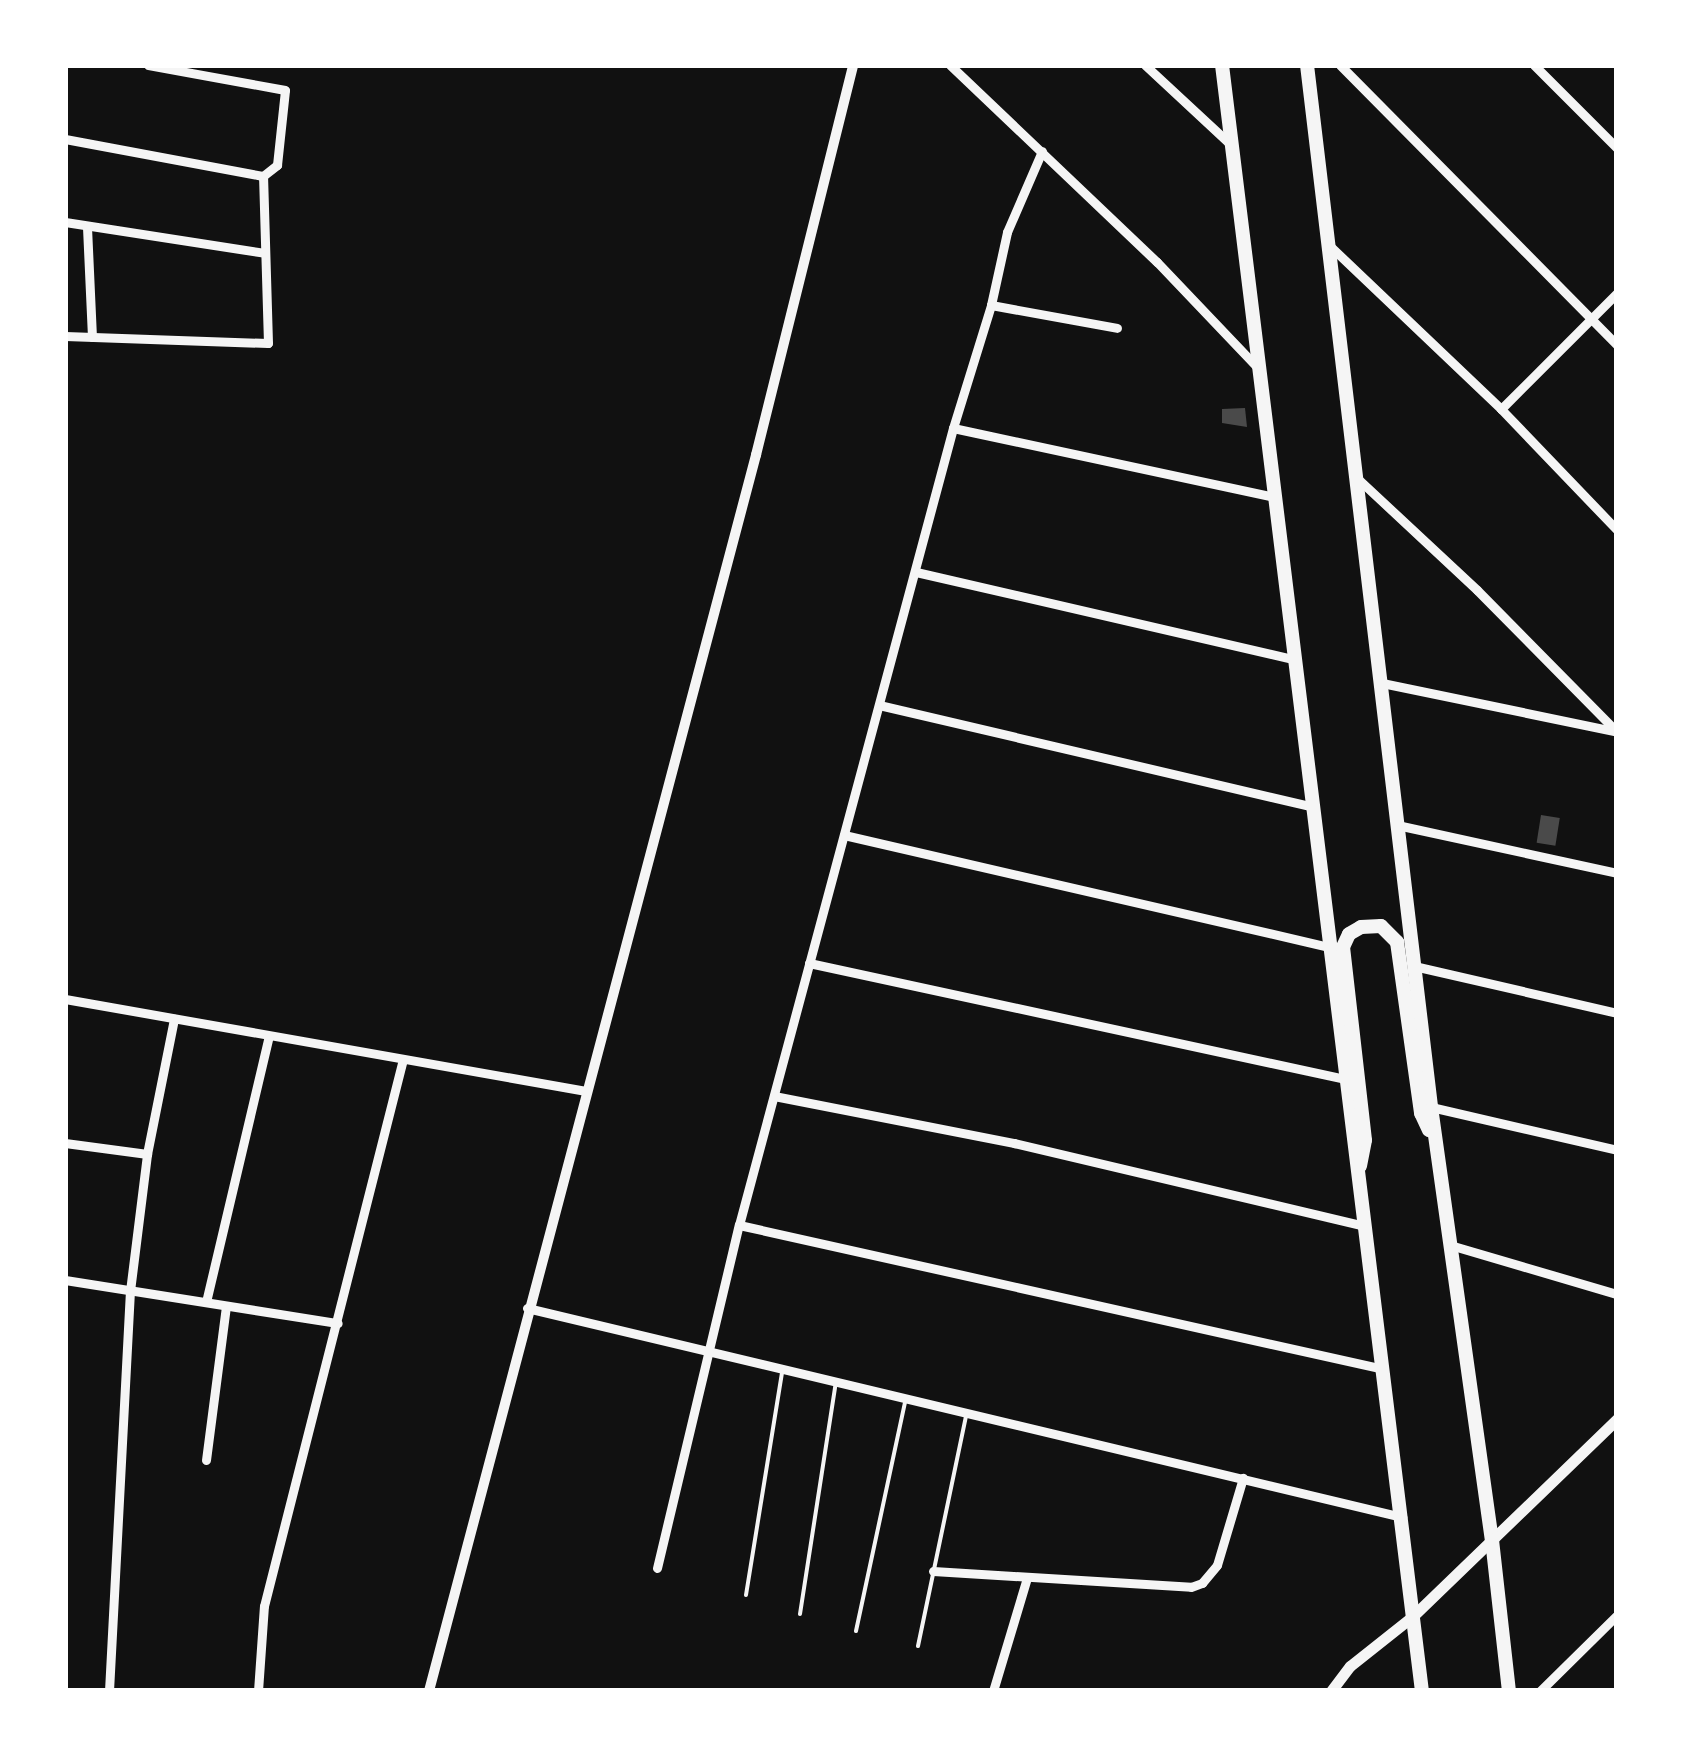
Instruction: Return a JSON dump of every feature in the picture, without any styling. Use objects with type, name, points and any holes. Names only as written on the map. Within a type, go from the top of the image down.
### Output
[{"type":"main road","points":[[1222,65],[1310,806],[1422,1691]]},
{"type":"main road","points":[[1307,65],[1431,1106],[1492,1540],[1509,1691]]},
{"type":"main road","points":[[1358,1179],[1365,1140],[1343,948],[1349,934],[1361,927],[1382,926],[1397,942],[1422,1112],[1438,1154]]},
{"type":"main road","points":[[1331,1691],[1350,1666],[1413,1616],[1617,1419]]},
{"type":"street","points":[[65,139],[263,176],[276,166],[284,90],[148,65]]},
{"type":"street","points":[[429,1691],[527,1308],[751,475],[854,65]]},
{"type":"street","points":[[950,65],[1042,150],[1257,367]]},
{"type":"street","points":[[1145,65],[1233,146]]},
{"type":"street","points":[[1340,65],[1617,344]]},
{"type":"street","points":[[1534,65],[1617,148]]},
{"type":"street","points":[[657,1568],[739,1225],[953,428],[991,305],[1007,232],[1042,150]]},
{"type":"street","points":[[65,336],[268,343],[263,176]]},
{"type":"street","points":[[65,222],[265,253]]},
{"type":"street","points":[[87,227],[92,337]]},
{"type":"street","points":[[1329,246],[1501,409],[1617,530]]},
{"type":"street","points":[[1501,409],[1617,293]]},
{"type":"street","points":[[991,305],[1117,328]]},
{"type":"street","points":[[953,428],[1274,497]]},
{"type":"street","points":[[1356,478],[1615,727]]},
{"type":"street","points":[[916,572],[1294,658]]},
{"type":"street","points":[[1382,683],[1615,727]]},
{"type":"street","points":[[879,705],[1310,806]]},
{"type":"street","points":[[1397,825],[1617,873]]},
{"type":"street","points":[[844,834],[1329,947]]},
{"type":"street","points":[[809,963],[1345,1079]]},
{"type":"street","points":[[1414,966],[1617,1014]]},
{"type":"street","points":[[65,998],[586,1090]]},
{"type":"street","points":[[109,1691],[130,1291],[147,1154],[174,1019]]},
{"type":"street","points":[[206,1302],[270,1036]]},
{"type":"street","points":[[258,1691],[264,1606],[403,1059]]},
{"type":"street","points":[[774,1096],[1014,1142],[1365,1226]]},
{"type":"street","points":[[1431,1106],[1617,1150]]},
{"type":"street","points":[[65,1142],[147,1154]]},
{"type":"street","points":[[739,1225],[1383,1370]]},
{"type":"street","points":[[1450,1245],[1617,1294]]},
{"type":"street","points":[[65,1280],[338,1323]]},
{"type":"street","points":[[206,1460],[226,1307]]},
{"type":"street","points":[[527,1308],[1402,1516]]},
{"type":"street","points":[[933,1571],[1167,1589],[1202,1583],[1218,1564],[1244,1478]]},
{"type":"street","points":[[993,1691],[1028,1578]]},
{"type":"street","points":[[1540,1691],[1617,1615]]},
{"type":"lane","points":[[746,1595],[783,1368]]},
{"type":"lane","points":[[800,1614],[836,1381]]},
{"type":"lane","points":[[856,1631],[906,1398]]},
{"type":"lane","points":[[918,1646],[967,1412]]},
{"type":"building","points":[[1245,408],[1247,427],[1222,423],[1222,409]]},
{"type":"building","points":[[1541,815],[1560,818],[1555,846],[1537,843]]}]
